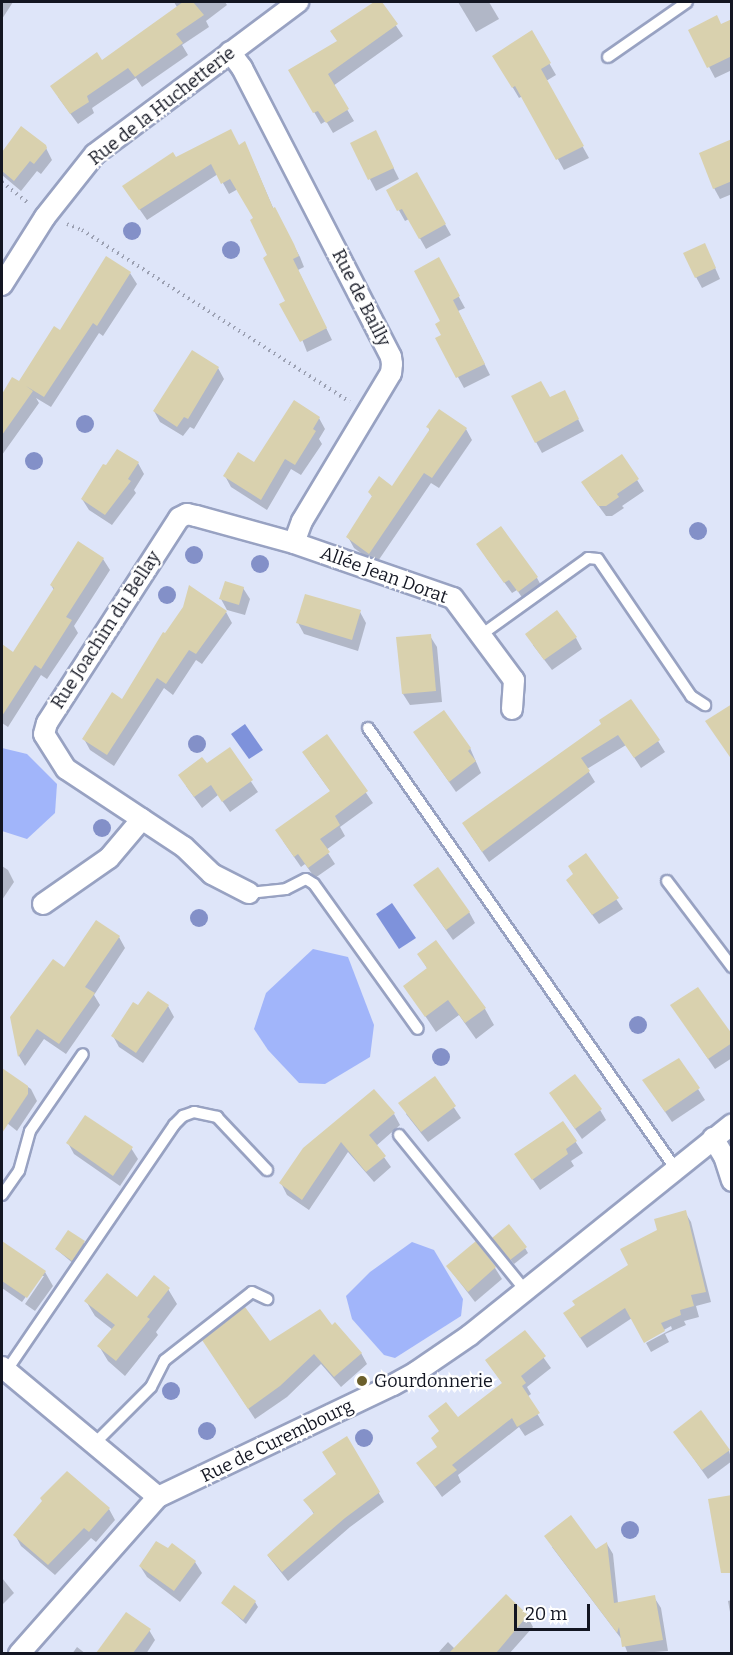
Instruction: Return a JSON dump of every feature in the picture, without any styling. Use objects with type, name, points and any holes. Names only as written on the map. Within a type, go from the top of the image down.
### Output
[{"type":"street","name":"Rue de la Huchetterie","points":[[2,285],[45,217],[95,154],[298,2]]},
{"type":"street","name":"Rue de Bailly","points":[[230,52],[242,69],[391,357],[391,373],[302,521],[294,543]]},
{"type":"street","name":"Rue Joachim du Bellay","points":[[249,893],[212,874],[184,847],[66,769],[44,734],[46,723],[179,518],[187,514],[294,543]]},
{"type":"street","name":"Allée Jean Dorat","points":[[294,543],[453,598],[514,680],[512,709]]},
{"type":"street","points":[[44,904],[109,858],[142,819]]},
{"type":"street","name":"Rue de Curembourg","points":[[19,1653],[159,1497],[393,1385],[470,1335],[732,1124]]},
{"type":"street","points":[[713,1138],[724,1156],[732,1181]]},
{"type":"street","points":[[4,1369],[159,1497]]},
{"type":"lane","points":[[608,57],[687,2]]},
{"type":"lane","points":[[481,635],[588,558],[598,559],[691,696],[705,705]]},
{"type":"lane","points":[[368,728],[675,1168]]},
{"type":"lane","points":[[249,893],[286,889],[306,879],[314,884],[418,1029]]},
{"type":"lane","points":[[667,881],[732,967]]},
{"type":"lane","points":[[2,1195],[19,1171],[30,1131],[83,1054]]},
{"type":"lane","points":[[4,1369],[174,1125],[183,1116],[194,1112],[217,1117],[267,1170]]},
{"type":"lane","points":[[399,1135],[525,1290]]},
{"type":"lane","points":[[95,1443],[151,1387],[165,1360],[252,1292],[267,1299]]},
{"type":"path","points":[[2,182],[45,217],[82,230],[367,413]]},
{"type":"shaded area","points":[[245,724],[263,750],[249,759],[231,734]]},
{"type":"shaded area","points":[[2,748],[27,754],[57,784],[55,813],[27,839],[2,831]]},
{"type":"shaded area","points":[[392,903],[416,938],[399,949],[376,914]]},
{"type":"shaded area","points":[[313,949],[348,957],[374,1025],[370,1057],[325,1084],[299,1083],[268,1050],[254,1029],[266,993]]},
{"type":"shaded area","points":[[412,1242],[434,1250],[463,1299],[461,1316],[395,1358],[384,1355],[352,1319],[346,1296],[370,1272]]},
{"type":"building","points":[[183,2],[193,2],[204,15],[176,34],[183,43],[135,77],[128,68],[87,96],[89,102],[70,114],[50,86],[97,52],[102,60]]},
{"type":"building","points":[[374,2],[382,2],[398,24],[328,74],[349,109],[326,123],[318,111],[313,113],[288,70],[337,41],[330,31]]},
{"type":"building","points":[[717,15],[721,24],[732,19],[732,56],[707,68],[688,30]]},
{"type":"building","points":[[532,30],[551,63],[541,69],[584,146],[556,160],[515,86],[512,88],[492,56]]},
{"type":"building","points":[[21,126],[47,148],[34,164],[30,161],[14,181],[2,171],[2,152]]},
{"type":"building","points":[[231,129],[239,145],[245,141],[273,208],[275,207],[294,244],[299,256],[293,259],[327,328],[300,342],[279,304],[285,301],[263,258],[267,255],[250,220],[253,218],[230,179],[221,184],[211,164],[139,210],[122,186],[173,152],[176,157]]},
{"type":"building","points":[[376,130],[394,168],[368,180],[350,143]]},
{"type":"building","points":[[732,139],[732,181],[713,189],[699,153]]},
{"type":"building","points":[[417,172],[446,224],[419,239],[402,209],[397,211],[386,190]]},
{"type":"building","points":[[705,243],[716,268],[695,278],[683,253]]},
{"type":"building","points":[[106,256],[131,272],[97,326],[93,323],[44,397],[26,386],[33,391],[2,435],[2,394],[12,377],[19,381],[54,326],[60,330]]},
{"type":"building","points":[[439,257],[460,296],[453,300],[485,364],[456,378],[435,338],[441,335],[435,324],[440,321],[414,271]]},
{"type":"building","points":[[192,350],[219,367],[188,419],[184,417],[177,427],[153,411]]},
{"type":"building","points":[[541,381],[550,397],[565,390],[579,419],[535,443],[511,396]]},
{"type":"building","points":[[294,400],[320,417],[313,429],[316,431],[295,465],[285,459],[261,500],[223,476],[238,452],[254,462]]},
{"type":"building","points":[[439,409],[467,428],[432,478],[424,473],[369,554],[346,537],[372,496],[368,492],[379,476],[392,486],[430,429],[426,427]]},
{"type":"building","points":[[117,449],[139,462],[128,479],[131,481],[105,515],[81,499],[103,464],[106,465]]},
{"type":"building","points":[[622,454],[639,479],[617,494],[619,497],[606,506],[598,506],[581,482]]},
{"type":"building","points":[[501,526],[538,577],[518,592],[509,580],[504,583],[476,544]]},
{"type":"building","points":[[78,541],[104,558],[66,617],[72,620],[41,669],[35,665],[2,716],[2,644],[13,652],[54,588],[50,585]]},
{"type":"building","points":[[225,581],[244,587],[239,605],[219,599]]},
{"type":"building","points":[[189,585],[227,611],[196,654],[189,650],[166,684],[157,678],[107,755],[82,739],[112,692],[122,699],[163,632],[165,633],[183,607]]},
{"type":"building","points":[[305,594],[361,610],[352,640],[296,623]]},
{"type":"building","points":[[557,610],[577,637],[544,660],[525,634]]},
{"type":"building","points":[[431,634],[436,691],[402,694],[396,637]]},
{"type":"building","points":[[631,699],[660,740],[634,758],[618,735],[581,758],[590,771],[482,852],[462,823],[601,724],[599,720]]},
{"type":"building","points":[[732,704],[732,760],[705,721]]},
{"type":"building","points":[[444,710],[471,748],[468,751],[476,761],[449,782],[413,732]]},
{"type":"building","points":[[327,734],[368,791],[335,816],[340,825],[320,839],[330,852],[308,868],[298,854],[294,857],[275,830],[330,791],[302,752]]},
{"type":"building","points":[[230,747],[253,780],[222,802],[211,785],[194,797],[178,775],[202,757],[207,763]]},
{"type":"building","points":[[586,853],[619,898],[592,915],[566,880],[573,874],[568,866]]},
{"type":"building","points":[[438,867],[470,912],[446,930],[413,885]]},
{"type":"building","points":[[96,920],[120,936],[85,987],[95,993],[59,1044],[37,1029],[18,1057],[10,1017],[53,959],[64,967]]},
{"type":"building","points":[[436,940],[486,1008],[465,1023],[448,1000],[425,1017],[403,986],[427,968],[417,954]]},
{"type":"building","points":[[698,987],[732,1034],[732,1043],[708,1059],[670,1005]]},
{"type":"building","points":[[148,991],[169,1005],[136,1053],[111,1036],[133,1002],[138,1005]]},
{"type":"building","points":[[679,1058],[700,1088],[665,1112],[642,1080]]},
{"type":"building","points":[[2,1068],[28,1086],[28,1094],[2,1133]]},
{"type":"building","points":[[575,1074],[602,1109],[575,1129],[549,1093]]},
{"type":"building","points":[[435,1076],[456,1106],[421,1132],[398,1103]]},
{"type":"building","points":[[374,1089],[395,1113],[369,1135],[386,1156],[366,1172],[341,1142],[302,1200],[279,1183],[303,1148]]},
{"type":"building","points":[[85,1115],[133,1147],[113,1176],[66,1143]]},
{"type":"building","points":[[563,1121],[577,1141],[566,1149],[568,1154],[532,1180],[514,1154]]},
{"type":"building","points":[[686,1210],[706,1292],[691,1295],[694,1306],[680,1310],[681,1315],[661,1323],[665,1331],[644,1343],[625,1308],[580,1338],[563,1313],[575,1305],[572,1301],[628,1265],[620,1249],[657,1230],[654,1219]]},
{"type":"building","points":[[509,1224],[527,1247],[510,1260],[492,1238]]},
{"type":"building","points":[[68,1230],[85,1241],[72,1261],[55,1249]]},
{"type":"building","points":[[2,1241],[46,1271],[27,1298],[2,1281]]},
{"type":"building","points":[[476,1241],[496,1267],[468,1292],[446,1266]]},
{"type":"building","points":[[107,1273],[137,1297],[154,1275],[170,1288],[147,1317],[150,1319],[116,1361],[97,1346],[115,1325],[84,1301]]},
{"type":"building","points":[[245,1307],[270,1341],[320,1309],[332,1325],[335,1322],[362,1353],[334,1377],[314,1354],[280,1386],[248,1409],[202,1340]]},
{"type":"building","points":[[525,1330],[546,1356],[521,1376],[526,1383],[522,1386],[540,1413],[517,1427],[512,1418],[452,1465],[457,1470],[435,1487],[416,1463],[437,1447],[431,1438],[439,1431],[428,1416],[446,1402],[458,1417],[502,1383],[485,1360]]},
{"type":"building","points":[[701,1410],[730,1450],[702,1470],[673,1432]]},
{"type":"building","points":[[347,1436],[380,1492],[345,1518],[282,1572],[267,1555],[314,1513],[303,1500],[336,1474],[322,1452]]},
{"type":"building","points":[[67,1471],[110,1508],[89,1532],[84,1528],[48,1565],[13,1535],[42,1501],[40,1498]]},
{"type":"building","points":[[732,1495],[732,1573],[721,1573],[708,1499]]},
{"type":"building","points":[[571,1515],[596,1549],[607,1542],[614,1603],[655,1595],[663,1640],[622,1647],[619,1627],[617,1633],[544,1536]]},
{"type":"building","points":[[156,1541],[168,1548],[172,1543],[196,1561],[174,1591],[139,1566]]},
{"type":"building","points":[[234,1585],[256,1601],[243,1620],[221,1603]]},
{"type":"building","points":[[506,1594],[528,1615],[496,1653],[449,1653]]},
{"type":"building","points":[[126,1612],[151,1629],[133,1653],[96,1653]]},
{"type":"place","name":"Gourdonnerie","points":[[362,1381]]}]
